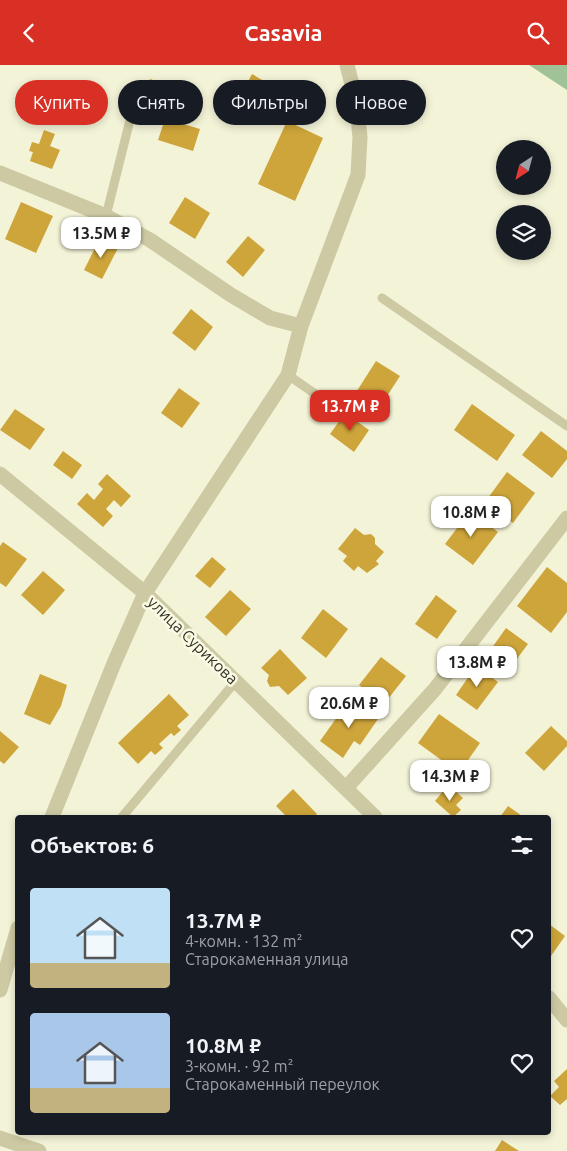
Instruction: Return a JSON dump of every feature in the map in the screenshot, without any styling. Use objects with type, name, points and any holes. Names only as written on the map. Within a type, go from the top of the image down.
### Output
[{"type":"street","points":[[53,815],[115,661],[145,593],[288,375],[301,326],[358,175],[360,137],[356,100],[347,65]]},
{"type":"street","points":[[0,173],[106,216],[150,240],[231,295],[270,318],[301,326]]},
{"type":"street","name":"улица Сурикова","points":[[0,474],[145,593],[373,815]]},
{"type":"street","points":[[346,788],[435,689],[567,518]]},
{"type":"street","points":[[0,990],[15,938]]},
{"type":"street","points":[[551,1000],[567,1020]]},
{"type":"street","points":[[0,1138],[39,1151]]},
{"type":"lane","points":[[106,216],[129,125]]},
{"type":"lane","points":[[382,298],[567,426]]},
{"type":"lane","points":[[288,375],[334,407]]},
{"type":"lane","points":[[124,815],[236,681]]},
{"type":"green space","points":[[529,65],[567,65],[567,90]]},
{"type":"building","points":[[252,74],[262,80],[249,80]]},
{"type":"building","points":[[163,125],[186,125],[200,129],[193,151],[158,140]]},
{"type":"building","points":[[285,125],[295,125],[323,138],[295,201],[258,184]]},
{"type":"building","points":[[44,130],[55,134],[50,146],[60,150],[52,169],[30,161],[33,152],[29,151],[32,142],[39,144]]},
{"type":"building","points":[[185,197],[210,213],[195,239],[169,223]]},
{"type":"building","points":[[21,202],[53,216],[36,253],[5,239]]},
{"type":"building","points":[[248,236],[265,250],[243,277],[226,262]]},
{"type":"building","points":[[100,238],[118,248],[102,279],[84,270]]},
{"type":"building","points":[[191,309],[213,327],[195,351],[172,333]]},
{"type":"building","points":[[376,361],[400,376],[378,410],[355,394]]},
{"type":"building","points":[[179,388],[200,403],[182,428],[161,413]]},
{"type":"building","points":[[472,404],[515,435],[497,461],[454,430]]},
{"type":"building","points":[[15,409],[45,429],[30,450],[0,430]]},
{"type":"building","points":[[345,413],[369,430],[354,452],[330,434]]},
{"type":"building","points":[[541,431],[567,451],[567,459],[552,478],[522,455]]},
{"type":"building","points":[[63,451],[82,465],[72,479],[53,465]]},
{"type":"building","points":[[507,472],[535,493],[513,523],[485,502]]},
{"type":"building","points":[[107,474],[131,496],[121,507],[114,500],[106,509],[113,516],[103,527],[77,504],[87,493],[94,500],[103,489],[98,484]]},
{"type":"building","points":[[470,511],[498,532],[473,565],[445,544]]},
{"type":"building","points":[[355,528],[364,535],[371,534],[375,538],[375,544],[384,552],[376,561],[379,564],[367,573],[358,566],[354,571],[343,561],[347,556],[338,549]]},
{"type":"building","points":[[3,542],[27,559],[6,587],[0,583],[0,546]]},
{"type":"building","points":[[212,557],[226,569],[210,588],[195,576]]},
{"type":"building","points":[[547,567],[567,583],[567,612],[551,633],[517,606]]},
{"type":"building","points":[[43,571],[65,590],[43,615],[21,595]]},
{"type":"building","points":[[230,590],[251,609],[226,636],[205,617]]},
{"type":"building","points":[[436,595],[457,611],[437,639],[415,624]]},
{"type":"building","points":[[323,609],[348,629],[326,658],[301,638]]},
{"type":"building","points":[[506,628],[528,644],[507,672],[486,656]]},
{"type":"building","points":[[280,649],[307,678],[288,695],[279,686],[270,687],[267,681],[269,675],[261,668]]},
{"type":"building","points":[[381,657],[406,676],[384,704],[359,685]]},
{"type":"building","points":[[476,666],[498,682],[477,710],[456,695]]},
{"type":"building","points":[[40,674],[67,685],[61,706],[50,725],[24,714]]},
{"type":"building","points":[[169,694],[189,715],[177,726],[181,730],[174,736],[171,733],[159,744],[163,748],[155,755],[151,751],[138,764],[118,743]]},
{"type":"building","points":[[350,699],[378,719],[360,745],[354,741],[343,758],[320,741]]},
{"type":"building","points":[[439,714],[480,743],[459,773],[418,743]]},
{"type":"building","points":[[551,726],[567,741],[567,746],[544,771],[525,753]]},
{"type":"building","points":[[0,731],[19,747],[4,764],[0,761]]},
{"type":"building","points":[[293,789],[317,814],[285,815],[276,806]]},
{"type":"building","points":[[454,790],[463,798],[456,805],[461,810],[455,815],[451,815],[435,801],[443,791],[448,796]]},
{"type":"building","points":[[508,806],[521,815],[501,815]]},
{"type":"building","points":[[551,926],[565,936],[551,956]]},
{"type":"building","points":[[567,1069],[567,1099],[560,1105],[551,1097],[559,1087],[554,1081]]},
{"type":"building","points":[[502,1140],[519,1151],[495,1151]]}]
